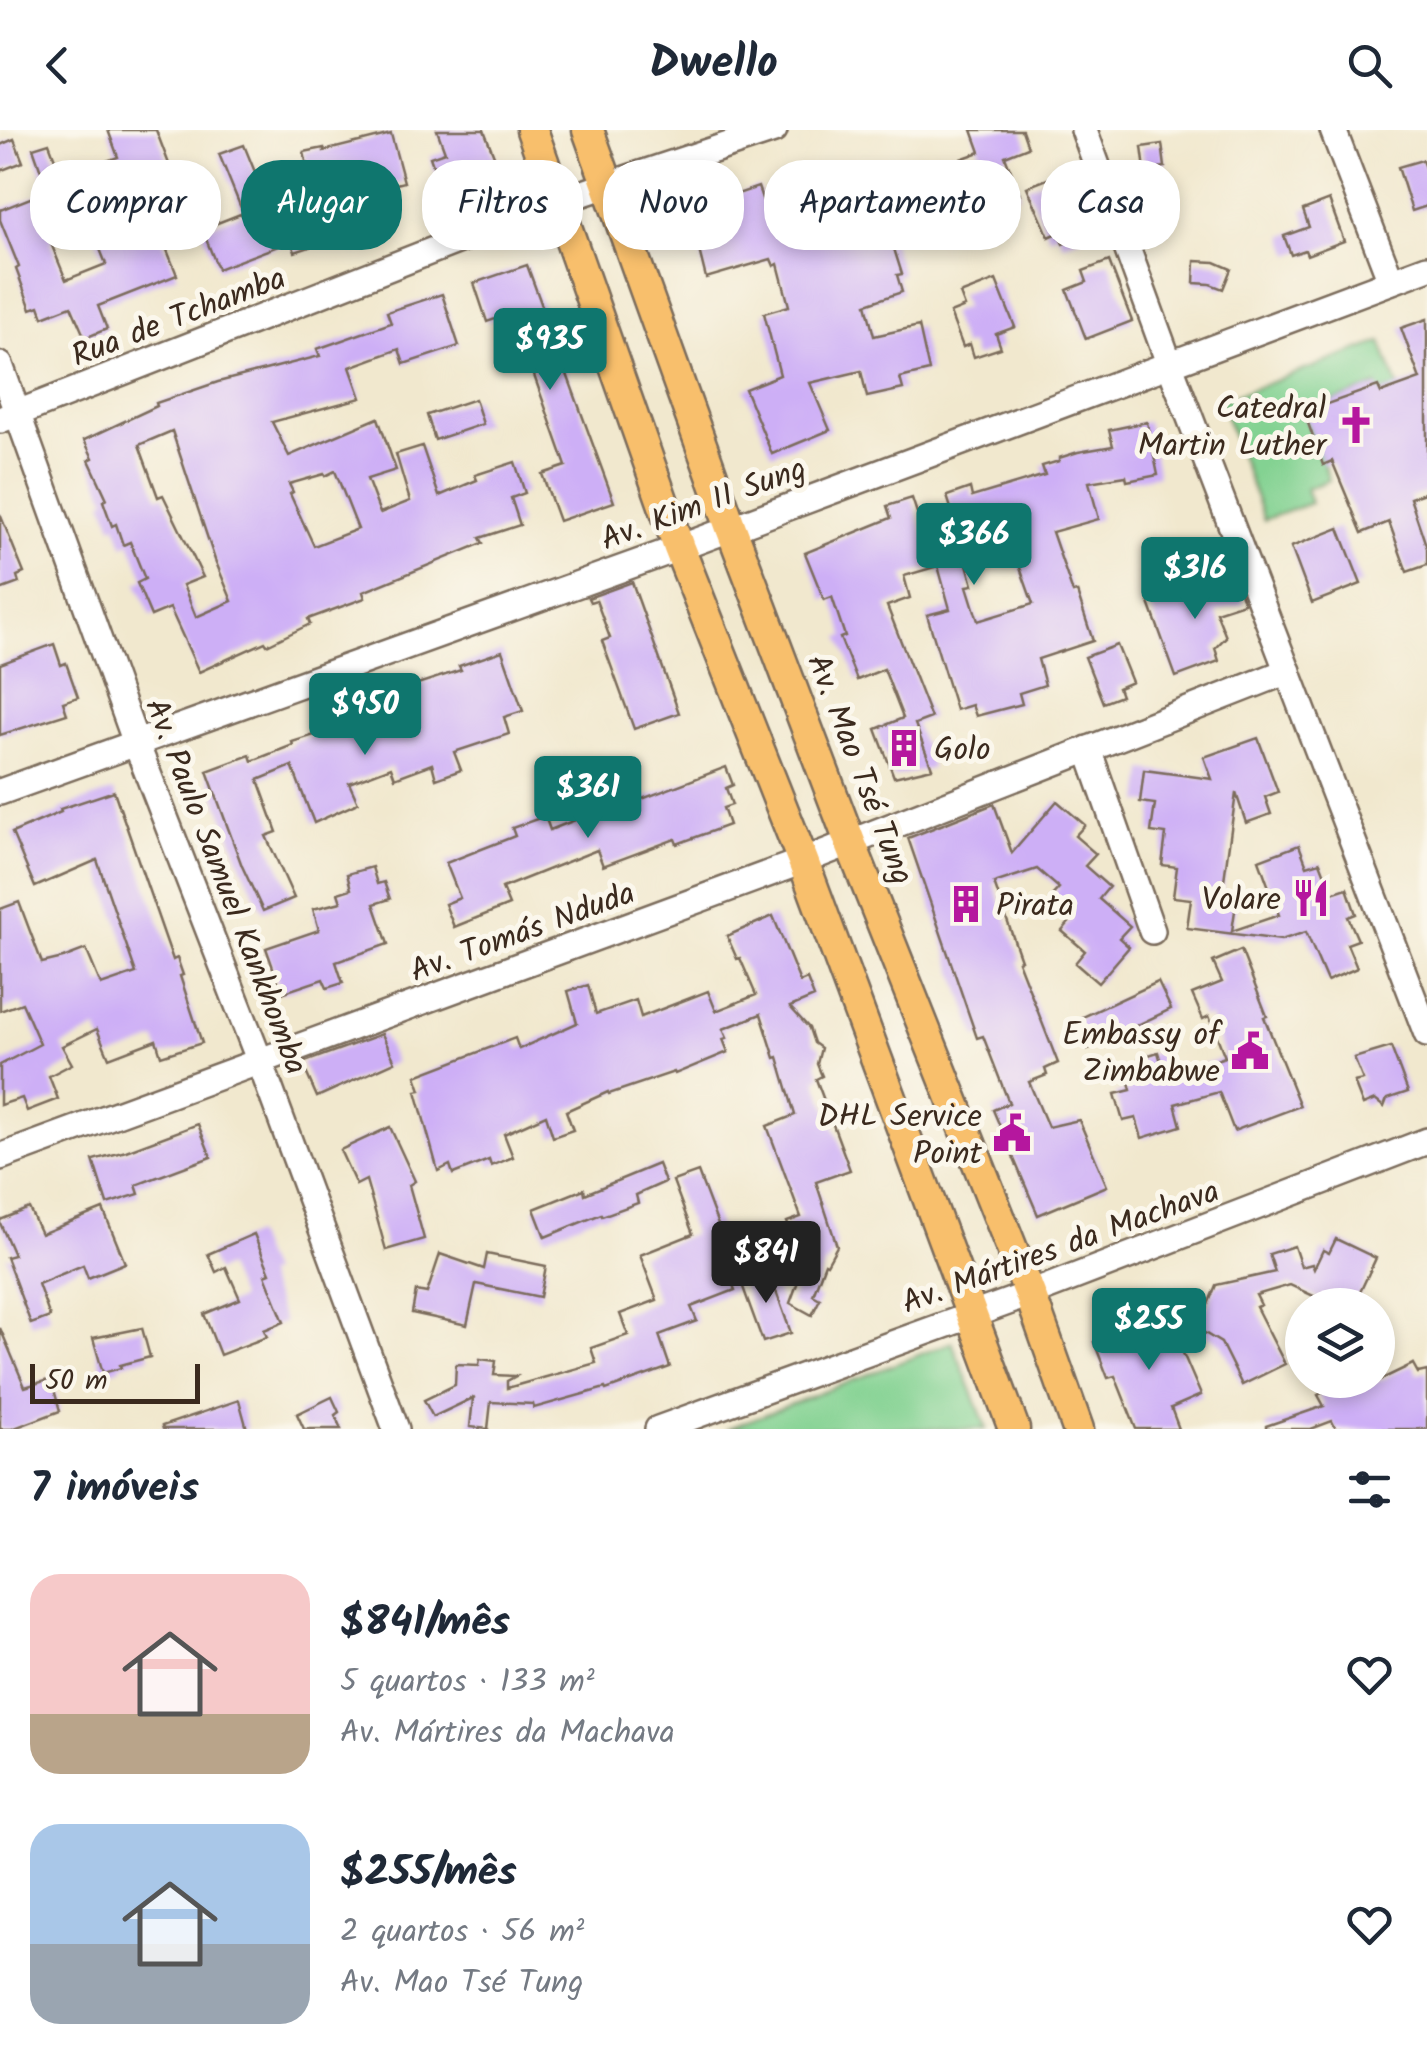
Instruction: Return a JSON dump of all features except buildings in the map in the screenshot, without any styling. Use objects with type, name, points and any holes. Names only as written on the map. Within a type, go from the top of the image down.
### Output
[{"type":"main road","points":[[532,130],[543,160]]},
{"type":"main road","name":"Av. Mao Tsé Tung","points":[[588,130],[603,169]]},
{"type":"main road","points":[[576,250],[680,548],[803,861],[1014,1429]]},
{"type":"main road","name":"Av. Mao Tsé Tung","points":[[632,250],[731,528],[850,842],[1030,1294],[1078,1429]]},
{"type":"street","name":"Rua de Tchamba","points":[[684,160],[774,130]]},
{"type":"street","points":[[1084,130],[1169,363],[1427,1034]]},
{"type":"street","points":[[1333,130],[1391,281]]},
{"type":"street","name":"Rua de Tchamba","points":[[9,417],[434,250]]},
{"type":"street","name":"Av. Kim II Sung","points":[[0,792],[680,548],[1427,268]]},
{"type":"street","name":"Av. Paulo Samuel Kankhomba","points":[[0,365],[9,417],[260,1062],[396,1429]]},
{"type":"street","name":"Av. Tomás Nduda","points":[[0,1157],[803,861],[1288,672]]},
{"type":"street","points":[[1088,749],[1152,932]]},
{"type":"street","name":"Av. Mártires da Machava","points":[[658,1429],[1030,1294],[1427,1141]]},
{"type":"green space","points":[[1381,342],[1400,392],[1381,393],[1377,386],[1304,412],[1329,480],[1306,489],[1311,503],[1264,520],[1220,401]]},
{"type":"green space","points":[[952,1342],[987,1429],[727,1429]]},
{"type":"place","name":"Catedral Martin Luther","points":[[1356,425]]},
{"type":"place","name":"Golo","points":[[904,748]]},
{"type":"place","name":"Volare","points":[[1311,898]]},
{"type":"place","name":"Pirata","points":[[966,904]]},
{"type":"place","name":"Embassy of Zimbabwe","points":[[1250,1051]]},
{"type":"place","name":"DHL Service Point","points":[[1012,1133]]}]
